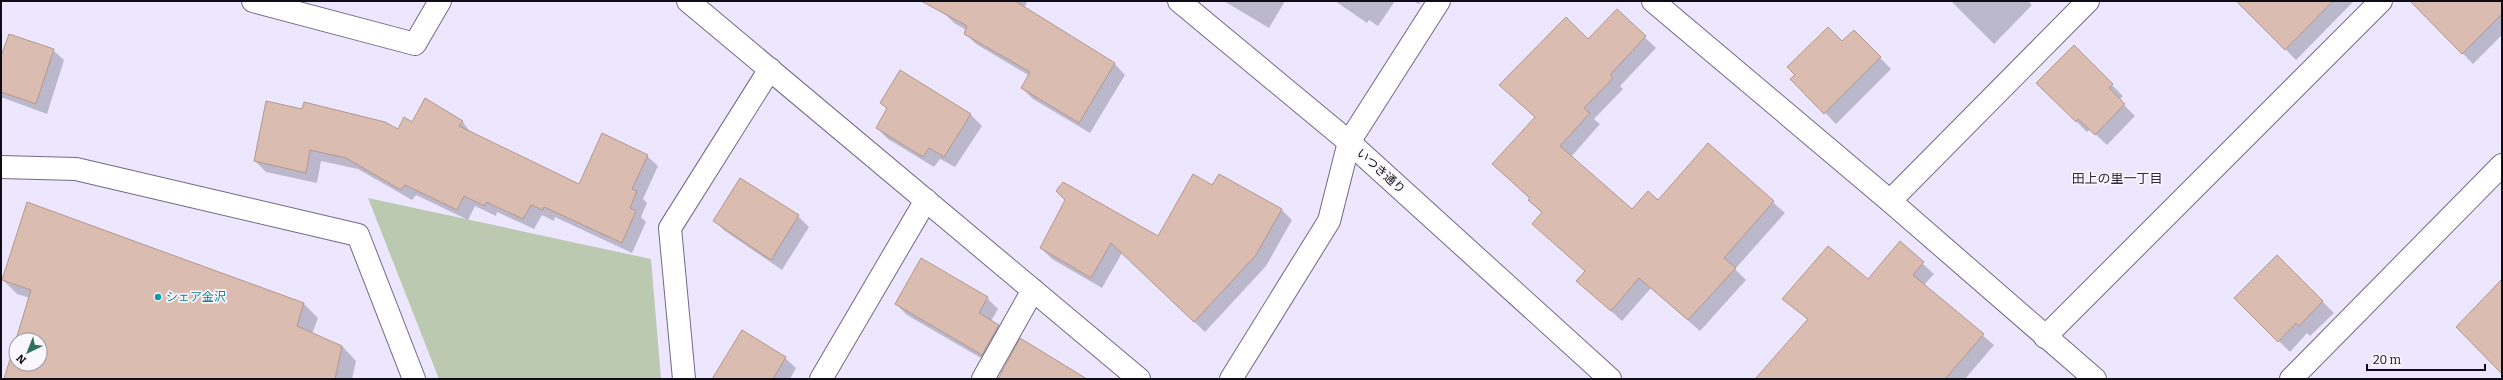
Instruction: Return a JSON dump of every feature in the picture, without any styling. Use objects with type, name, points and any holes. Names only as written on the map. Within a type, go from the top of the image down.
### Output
[{"type":"street","points":[[254,1],[415,44],[440,1]]},
{"type":"street","points":[[688,1],[1139,379]]},
{"type":"street","points":[[1179,1],[1349,142],[1439,1]]},
{"type":"street","points":[[1653,1],[1890,201],[2094,379]]},
{"type":"street","points":[[1890,201],[2088,1]]},
{"type":"street","points":[[2045,336],[2381,1]]},
{"type":"street","points":[[684,379],[670,228],[770,69]]},
{"type":"street","name":"いつき通り","points":[[1231,379],[1329,221],[1349,142],[1610,379]]},
{"type":"street","points":[[2291,379],[2502,165]]},
{"type":"street","points":[[1,167],[76,169],[358,235],[414,379]]},
{"type":"street","points":[[821,379],[926,200]]},
{"type":"street","points":[[983,379],[1033,290]]},
{"type":"green space","points":[[368,198],[651,259],[661,379],[439,379]]},
{"type":"building","points":[[921,1],[1015,1],[1115,63],[1079,123],[1021,88],[1030,72],[964,34],[967,26]]},
{"type":"building","points":[[2236,1],[2333,1],[2285,50]]},
{"type":"building","points":[[2410,1],[2502,1],[2502,14],[2462,54]]},
{"type":"building","points":[[1617,9],[1646,36],[1610,75],[1613,78],[1584,108],[1590,113],[1560,146],[1632,209],[1648,191],[1658,200],[1708,143],[1774,201],[1724,258],[1736,268],[1688,320],[1639,278],[1611,311],[1576,281],[1585,271],[1532,224],[1542,212],[1528,200],[1530,198],[1492,164],[1535,117],[1499,85],[1566,17],[1588,39]]},
{"type":"building","points":[[1828,27],[1842,41],[1854,30],[1881,57],[1824,114],[1790,79],[1795,75],[1787,67]]},
{"type":"building","points":[[9,34],[54,49],[36,104],[1,92],[1,56]]},
{"type":"building","points":[[2074,45],[2113,84],[2109,88],[2125,104],[2095,135],[2078,119],[2076,122],[2036,83]]},
{"type":"building","points":[[900,70],[971,114],[944,157],[929,148],[923,157],[876,128],[887,108],[880,103]]},
{"type":"building","points":[[425,98],[463,121],[459,126],[579,184],[602,133],[648,155],[632,189],[637,191],[630,208],[636,211],[622,243],[544,207],[543,210],[531,205],[523,219],[486,202],[485,206],[464,196],[457,210],[405,185],[401,190],[346,158],[310,150],[306,173],[254,161],[266,101],[302,109],[304,102],[385,122],[398,129],[404,117],[412,122]]},
{"type":"building","points":[[1193,174],[1212,185],[1219,174],[1282,209],[1256,255],[1194,322],[1111,243],[1091,278],[1040,248],[1065,200],[1056,191],[1063,182],[1158,236]]},
{"type":"building","points":[[740,178],[799,215],[771,260],[713,221]]},
{"type":"building","name":"シェア金沢","points":[[27,202],[304,303],[297,326],[342,346],[335,379],[4,379],[8,366],[8,372],[48,372],[48,332],[18,332],[31,290],[2,280]]},
{"type":"building","points":[[1900,241],[1924,262],[1913,275],[1984,334],[1945,379],[1755,379],[1808,319],[1782,299],[1828,246],[1868,279]]},
{"type":"building","points":[[2277,255],[2323,301],[2299,326],[2296,323],[2278,342],[2234,298]]},
{"type":"building","points":[[921,258],[988,297],[979,313],[999,325],[982,355],[895,304]]},
{"type":"building","points":[[2502,279],[2502,374],[2456,327]]},
{"type":"building","points":[[742,330],[786,357],[773,379],[712,379]]},
{"type":"building","points":[[1020,338],[1087,379],[998,379]]},
{"type":"place","name":"シェア金沢","points":[[158,297]]},
{"type":"district","name":"田上の里一丁目","points":[[2117,178]]}]
